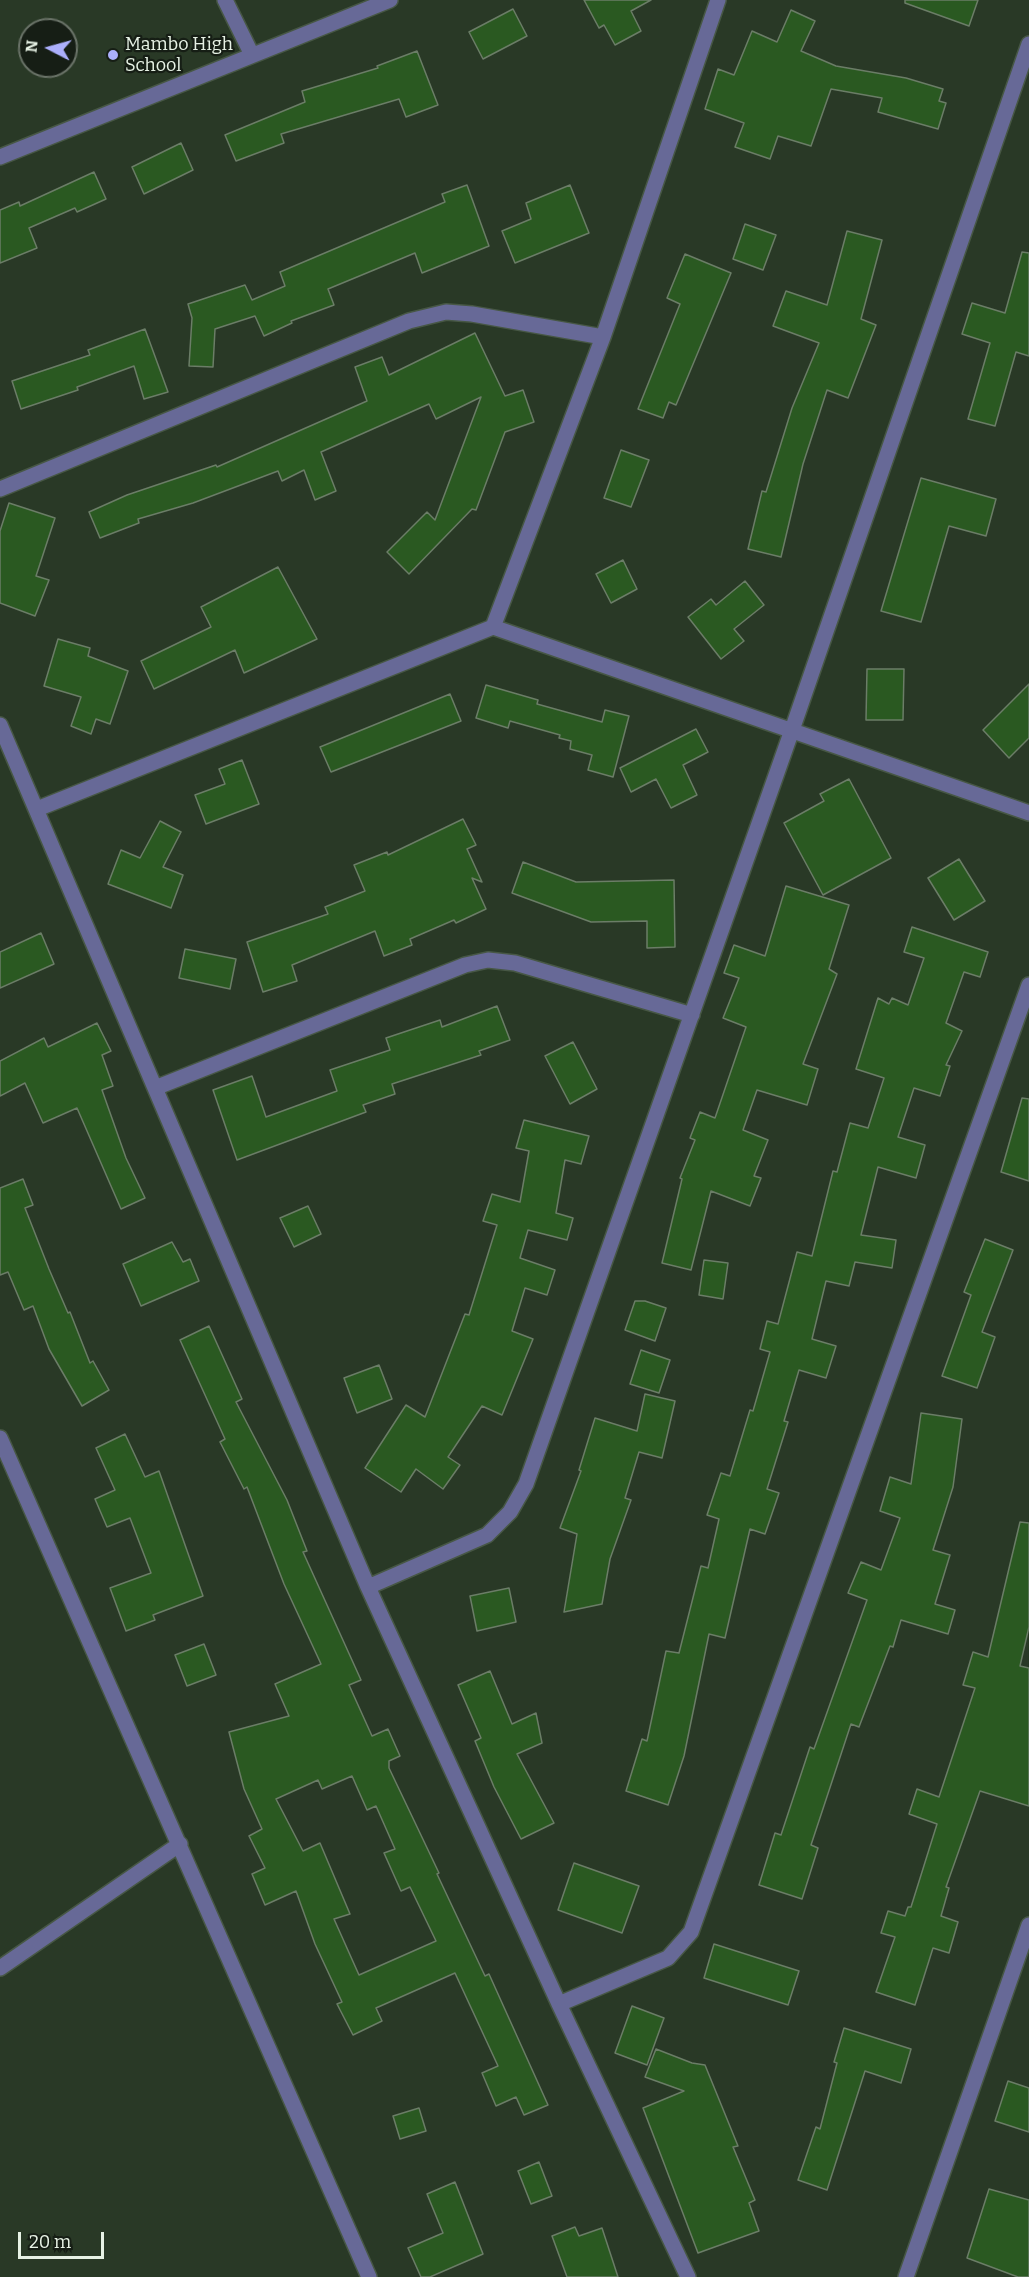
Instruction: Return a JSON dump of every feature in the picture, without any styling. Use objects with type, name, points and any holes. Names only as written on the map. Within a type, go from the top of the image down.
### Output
[{"type":"street","points":[[225,0],[252,55]]},
{"type":"street","points":[[0,157],[390,0]]},
{"type":"street","points":[[493,627],[603,337],[718,0]]},
{"type":"street","points":[[368,1587],[487,1535],[510,1512],[526,1484],[792,730],[1029,44]]},
{"type":"street","points":[[0,489],[409,321],[446,312],[472,314],[603,337]]},
{"type":"street","points":[[37,809],[493,627],[1029,813]]},
{"type":"street","points":[[0,725],[368,1587],[559,2004],[688,2277]]},
{"type":"street","points":[[155,1088],[465,965],[488,960],[515,963],[692,1015]]},
{"type":"street","points":[[559,2004],[668,1958],[691,1932],[705,1900],[1029,985]]},
{"type":"street","points":[[0,1438],[369,2277]]},
{"type":"street","points":[[0,1968],[180,1844]]},
{"type":"street","points":[[906,2277],[1029,1925]]},
{"type":"building","points":[[584,0],[651,0],[631,11],[641,31],[615,45],[604,25],[599,28]]},
{"type":"building","points":[[905,0],[978,0],[969,26],[905,3]]},
{"type":"building","points":[[513,9],[527,36],[483,59],[469,32]]},
{"type":"building","points":[[791,10],[815,21],[801,51],[836,66],[906,78],[943,89],[939,101],[946,103],[938,129],[878,112],[882,98],[831,89],[811,146],[778,136],[770,159],[735,147],[744,123],[705,109],[718,69],[734,75],[752,31],[777,42]]},
{"type":"building","points":[[417,51],[438,105],[406,117],[399,99],[281,134],[284,143],[236,161],[225,135],[305,102],[302,91],[378,68],[377,66]]},
{"type":"building","points":[[181,143],[193,170],[144,194],[132,167]]},
{"type":"building","points":[[94,172],[106,199],[77,212],[75,208],[29,228],[37,248],[0,263],[0,210],[19,202],[20,206]]},
{"type":"building","points":[[467,185],[489,246],[422,273],[415,253],[328,289],[334,305],[291,321],[292,323],[264,336],[255,316],[215,329],[213,367],[189,366],[192,318],[188,304],[245,285],[252,300],[285,286],[280,272],[445,202],[442,194]]},
{"type":"building","points":[[570,185],[589,233],[515,263],[502,231],[531,219],[526,203]]},
{"type":"building","points":[[745,224],[776,235],[763,270],[733,259]]},
{"type":"building","points":[[847,231],[882,240],[861,319],[876,325],[848,398],[827,390],[803,464],[781,557],[748,549],[762,491],[766,492],[792,408],[819,343],[773,326],[786,291],[827,305]]},
{"type":"building","points":[[1022,252],[1029,253],[1029,356],[1016,352],[995,426],[968,419],[990,343],[962,334],[972,303],[1005,313]]},
{"type":"building","points":[[685,254],[731,273],[676,405],[669,402],[663,418],[638,409],[680,304],[667,298]]},
{"type":"building","points":[[145,329],[168,392],[144,399],[134,366],[77,387],[78,390],[21,409],[12,381],[90,355],[88,350]]},
{"type":"building","points":[[475,333],[505,396],[523,390],[534,422],[505,432],[476,510],[472,509],[409,574],[387,552],[427,512],[435,520],[481,397],[436,419],[429,404],[321,452],[336,491],[315,500],[304,470],[282,481],[278,471],[193,503],[138,519],[139,523],[100,538],[89,512],[127,495],[216,465],[217,467],[367,401],[355,367],[382,357],[389,375]]},
{"type":"building","points":[[621,450],[649,460],[631,507],[604,498]]},
{"type":"building","points":[[921,478],[996,499],[986,536],[949,526],[921,622],[881,611]]},
{"type":"building","points":[[9,503],[55,518],[36,576],[49,580],[35,616],[0,603],[0,531]]},
{"type":"building","points":[[623,560],[637,589],[611,603],[596,574]]},
{"type":"building","points":[[278,567],[317,639],[244,673],[235,650],[154,689],[141,661],[211,627],[201,607]]},
{"type":"building","points":[[745,581],[764,605],[734,629],[744,641],[721,659],[688,617],[711,599],[716,605]]},
{"type":"building","points":[[58,639],[90,648],[88,656],[128,671],[110,724],[96,719],[91,734],[71,726],[81,697],[44,686]]},
{"type":"building","points":[[867,669],[904,669],[903,720],[866,720]]},
{"type":"building","points":[[1029,684],[1029,738],[1009,758],[983,730]]},
{"type":"building","points":[[486,685],[538,700],[537,704],[602,722],[605,710],[629,716],[613,777],[588,770],[592,755],[570,749],[571,741],[559,738],[560,735],[510,721],[508,728],[476,718]]},
{"type":"building","points":[[450,694],[461,721],[331,772],[320,747]]},
{"type":"building","points":[[696,729],[708,752],[683,765],[697,795],[671,808],[656,779],[631,792],[620,768]]},
{"type":"building","points":[[242,760],[259,804],[206,824],[195,795],[225,784],[219,769]]},
{"type":"building","points":[[849,779],[891,858],[823,895],[784,823],[824,801],[820,794]]},
{"type":"building","points":[[463,819],[476,845],[467,849],[482,882],[472,878],[486,909],[456,923],[454,920],[410,939],[412,945],[384,956],[375,931],[292,965],[297,981],[263,992],[247,942],[328,914],[325,907],[365,891],[354,865],[387,852],[388,855]]},
{"type":"building","points":[[160,821],[181,832],[163,867],[183,875],[171,908],[108,884],[121,850],[140,858]]},
{"type":"building","points":[[959,859],[985,901],[954,920],[928,878]]},
{"type":"building","points":[[523,862],[576,882],[674,880],[675,947],[647,948],[647,921],[591,922],[512,893]]},
{"type":"building","points":[[786,886],[849,905],[829,969],[837,974],[803,1064],[818,1069],[807,1105],[757,1090],[743,1130],[768,1140],[754,1176],[761,1178],[750,1206],[711,1191],[691,1270],[662,1263],[682,1179],[680,1178],[695,1140],[690,1138],[700,1112],[715,1118],[746,1027],[723,1018],[739,978],[724,973],[734,945],[765,956]]},
{"type":"building","points":[[912,927],[988,952],[980,977],[964,972],[946,1023],[962,1031],[946,1065],[950,1066],[940,1096],[914,1088],[898,1137],[925,1145],[916,1178],[878,1167],[861,1235],[896,1240],[892,1268],[855,1262],[849,1286],[826,1281],[812,1339],[836,1346],[826,1378],[799,1370],[784,1421],[788,1422],[767,1489],[779,1493],[765,1534],[750,1529],[725,1638],[709,1634],[684,1756],[668,1805],[626,1791],[642,1739],[647,1741],[666,1651],[679,1653],[701,1566],[708,1568],[719,1519],[707,1515],[721,1473],[730,1476],[750,1410],[753,1411],[770,1352],[760,1349],[767,1321],[778,1324],[797,1252],[812,1256],[833,1171],[837,1172],[850,1123],[868,1128],[884,1078],[856,1069],[878,998],[889,1004],[892,998],[908,1005],[924,958],[904,952]]},
{"type":"building","points":[[41,933],[54,964],[0,988],[0,952]]},
{"type":"building","points":[[185,949],[236,959],[230,989],[179,978]]},
{"type":"building","points":[[497,1006],[510,1040],[479,1051],[481,1055],[392,1084],[395,1094],[363,1105],[366,1112],[237,1160],[213,1090],[252,1076],[266,1117],[337,1091],[330,1070],[390,1050],[386,1038],[440,1020],[442,1027]]},
{"type":"building","points":[[97,1023],[111,1051],[102,1055],[113,1086],[102,1090],[126,1158],[145,1198],[121,1209],[77,1108],[43,1123],[25,1083],[0,1096],[0,1061],[44,1038],[48,1047]]},
{"type":"building","points":[[573,1042],[597,1089],[570,1104],[545,1056]]},
{"type":"building","points":[[1022,1098],[1029,1099],[1029,1181],[1001,1172]]},
{"type":"building","points":[[524,1120],[589,1136],[581,1164],[565,1160],[556,1213],[573,1218],[567,1240],[528,1230],[520,1258],[555,1270],[547,1295],[525,1288],[512,1331],[533,1339],[502,1415],[482,1406],[448,1457],[460,1465],[443,1489],[416,1469],[401,1492],[365,1468],[406,1405],[425,1417],[465,1314],[469,1315],[497,1225],[483,1221],[492,1194],[520,1202],[529,1151],[516,1148]]},
{"type":"building","points":[[23,1179],[33,1205],[25,1208],[49,1269],[68,1313],[70,1312],[90,1363],[93,1361],[109,1390],[82,1406],[49,1349],[33,1306],[24,1310],[8,1272],[0,1275],[0,1188]]},
{"type":"building","points":[[308,1206],[321,1234],[294,1247],[280,1218]]},
{"type":"building","points":[[985,1239],[1013,1250],[982,1332],[995,1337],[977,1388],[942,1376],[971,1295],[964,1292]]},
{"type":"building","points":[[172,1242],[183,1262],[190,1259],[199,1281],[141,1306],[123,1264]]},
{"type":"building","points":[[704,1260],[728,1263],[723,1299],[699,1295]]},
{"type":"building","points":[[635,1301],[645,1301],[666,1308],[655,1341],[625,1330]]},
{"type":"building","points":[[209,1326],[242,1399],[236,1402],[287,1500],[307,1551],[303,1552],[361,1680],[349,1685],[372,1736],[388,1729],[400,1756],[389,1761],[389,1768],[485,1976],[489,1974],[548,2105],[524,2115],[516,2097],[496,2106],[482,2073],[498,2066],[455,1973],[376,2008],[382,2021],[353,2035],[337,2004],[342,2002],[315,1944],[296,1891],[265,1905],[252,1874],[265,1868],[249,1836],[262,1829],[244,1789],[229,1732],[289,1716],[275,1684],[321,1664],[284,1584],[247,1487],[244,1489],[220,1442],[225,1439],[180,1340]],"holes":[[[352,1776],[367,1810],[376,1806],[395,1849],[384,1853],[401,1891],[410,1887],[436,1941],[359,1975],[334,1919],[350,1914],[320,1843],[303,1851],[276,1799],[318,1780],[322,1789]]]},
{"type":"building","points":[[641,1350],[670,1360],[659,1393],[630,1384]]},
{"type":"building","points":[[379,1365],[392,1399],[357,1413],[344,1378]]},
{"type":"building","points":[[645,1394],[675,1401],[662,1458],[639,1452],[625,1498],[631,1500],[610,1559],[602,1604],[564,1612],[577,1534],[560,1528],[581,1471],[579,1470],[595,1418],[637,1431]]},
{"type":"building","points":[[921,1413],[962,1419],[953,1487],[933,1550],[950,1555],[935,1604],[955,1610],[948,1634],[901,1620],[893,1647],[890,1646],[859,1727],[851,1724],[811,1845],[818,1848],[802,1899],[759,1885],[775,1833],[781,1835],[810,1747],[814,1749],[867,1600],[848,1593],[861,1562],[881,1570],[900,1518],[880,1511],[890,1477],[911,1484]]},
{"type":"building","points":[[125,1434],[145,1477],[159,1471],[203,1596],[153,1615],[155,1620],[126,1631],[110,1588],[151,1573],[130,1518],[107,1527],[95,1499],[115,1490],[96,1448]]},
{"type":"building","points":[[1020,1522],[1029,1523],[1029,1627],[1020,1666],[1029,1668],[1029,1806],[980,1791],[946,1887],[949,1888],[941,1916],[958,1922],[949,1953],[933,1948],[915,2005],[876,1992],[895,1937],[881,1933],[888,1911],[905,1916],[908,1907],[911,1907],[937,1824],[909,1814],[917,1789],[939,1797],[975,1688],[963,1685],[973,1652],[988,1657]]},
{"type":"building","points":[[509,1588],[516,1622],[477,1631],[470,1596]]},
{"type":"building","points":[[204,1644],[216,1675],[187,1686],[175,1655]]},
{"type":"building","points":[[490,1671],[512,1724],[536,1713],[542,1743],[517,1754],[554,1823],[521,1839],[494,1787],[475,1741],[481,1738],[458,1685]]},
{"type":"building","points":[[574,1863],[639,1886],[622,1933],[558,1910]]},
{"type":"building","points":[[714,1944],[799,1971],[788,2005],[704,1978]]},
{"type":"building","points":[[632,2006],[664,2018],[647,2065],[615,2053]]},
{"type":"building","points":[[844,2028],[911,2049],[901,2083],[865,2071],[827,2190],[798,2180],[816,2127],[820,2129],[837,2063],[834,2062]]},
{"type":"building","points":[[656,2049],[692,2063],[705,2065],[738,2146],[733,2147],[755,2200],[749,2203],[759,2231],[698,2253],[643,2108],[684,2091],[645,2077]]},
{"type":"building","points":[[1008,2081],[1029,2088],[1029,2132],[995,2121]]},
{"type":"building","points":[[419,2108],[426,2131],[400,2139],[393,2116]]},
{"type":"building","points":[[539,2162],[552,2196],[531,2204],[518,2171]]},
{"type":"building","points":[[455,2182],[483,2254],[430,2277],[421,2277],[408,2248],[443,2233],[427,2194]]},
{"type":"building","points":[[989,2189],[1029,2200],[1029,2277],[1018,2277],[967,2258]]},
{"type":"building","points":[[575,2227],[579,2236],[602,2228],[618,2277],[567,2277],[552,2236]]},
{"type":"place","name":"Mambo High School","points":[[113,55]]}]
